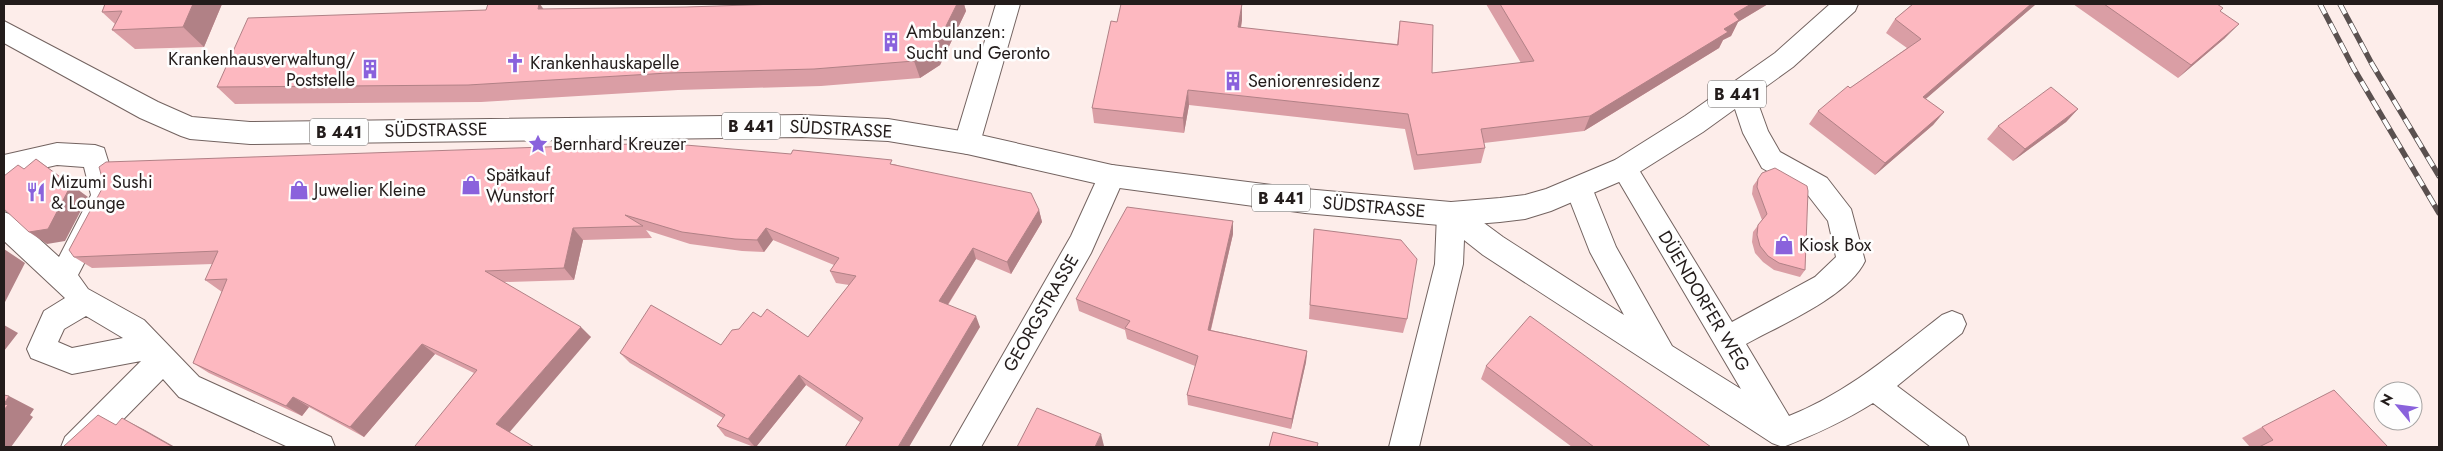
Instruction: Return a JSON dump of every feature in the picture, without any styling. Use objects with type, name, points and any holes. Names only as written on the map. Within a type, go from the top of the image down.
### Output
[{"type":"street","points":[[967,143],[1008,4]]},
{"type":"street","name":"B 441","points":[[1580,188],[1624,168],[1742,91],[1784,60],[1846,4]]},
{"type":"street","name":"SÜDSTRASSE","points":[[4,31],[149,110],[190,128],[250,133],[802,126],[888,130],[967,143],[1112,176],[1305,201],[1451,214],[1525,207],[1580,188]]},
{"type":"street","points":[[1727,340],[1825,286],[1852,261],[1841,217],[1817,186],[1771,160],[1756,132],[1742,91]]},
{"type":"street","points":[[4,166],[57,154],[95,156],[105,196],[62,278]]},
{"type":"street","name":"DÜENDORFER WEG","points":[[1624,168],[1788,440]]},
{"type":"street","name":"GEORGSTRASSE","points":[[965,447],[1081,244],[1112,176]]},
{"type":"street","name":"DÜENDORFER WEG","points":[[1580,188],[1604,252],[1662,355]]},
{"type":"street","points":[[1404,447],[1449,264],[1451,214]]},
{"type":"street","name":"DÜENDORFER WEG","points":[[1451,214],[1547,283],[1662,355],[1788,440]]},
{"type":"street","points":[[4,224],[86,301],[134,329],[188,387],[320,447]]},
{"type":"street","points":[[86,301],[54,320],[41,349],[72,361],[157,352]]},
{"type":"street","points":[[1788,440],[1874,386],[1952,324]]},
{"type":"street","points":[[76,447],[157,352]]},
{"type":"street","points":[[1874,386],[1954,447]]},
{"type":"building","points":[[105,4],[193,4],[183,27],[112,30],[122,11],[102,12]]},
{"type":"building","points":[[488,4],[539,4],[538,9],[779,4],[957,4],[935,48],[914,61],[814,69],[668,73],[468,85],[217,87],[248,18],[486,10]]},
{"type":"building","points":[[1121,4],[1242,4],[1238,27],[1398,45],[1400,21],[1433,25],[1432,73],[1534,61],[1500,4],[1751,4],[1734,14],[1739,20],[1724,29],[1728,32],[1590,116],[1481,129],[1485,148],[1417,155],[1408,114],[1188,90],[1183,118],[1092,108],[1111,21],[1117,22]]},
{"type":"building","points":[[1913,4],[2031,4],[1923,97],[1944,112],[1885,163],[1818,111],[1848,86],[1850,88],[1921,39],[1895,19]]},
{"type":"building","points":[[2104,4],[2217,4],[2223,8],[2220,11],[2239,24],[2191,65]]},
{"type":"building","points":[[2051,87],[2078,109],[2025,149],[1998,126]]},
{"type":"building","points":[[662,143],[791,154],[793,150],[892,160],[890,164],[1031,193],[1039,210],[1007,262],[973,248],[939,301],[976,316],[898,447],[845,447],[863,418],[799,375],[748,439],[717,426],[725,415],[620,353],[651,305],[721,345],[732,330],[739,329],[753,312],[761,317],[767,309],[808,337],[856,276],[830,271],[839,258],[766,228],[757,240],[735,239],[682,232],[625,215],[643,226],[573,228],[564,268],[485,271],[581,327],[496,424],[534,447],[416,447],[477,370],[422,344],[350,427],[293,397],[286,406],[193,363],[227,279],[205,280],[218,251],[74,257],[69,250],[104,185],[99,167],[106,162]]},
{"type":"building","points":[[36,159],[71,185],[48,229],[29,232],[4,209],[4,176],[18,165],[24,169]]},
{"type":"building","points":[[1775,168],[1807,186],[1805,270],[1779,263],[1768,256],[1760,246],[1757,235],[1758,225],[1767,214],[1757,187],[1758,179],[1762,173]]},
{"type":"building","points":[[1127,207],[1233,221],[1208,330],[1307,351],[1292,419],[1187,395],[1198,356],[1125,328],[1130,321],[1076,299]]},
{"type":"building","points":[[1314,229],[1401,240],[1417,259],[1407,319],[1310,305]]},
{"type":"building","points":[[1530,316],[1711,447],[1594,447],[1486,366]]},
{"type":"building","points":[[2334,390],[2388,447],[2259,447],[2273,440],[2262,427]]},
{"type":"building","points":[[4,395],[9,396],[4,404]]},
{"type":"building","points":[[1037,408],[1101,434],[1095,447],[1017,447]]},
{"type":"building","points":[[98,415],[116,425],[122,418],[173,447],[63,447]]},
{"type":"building","points":[[1273,432],[1318,443],[1317,447],[1269,447]]},
{"type":"railway","points":[[2320,4],[2354,69],[2439,213]]},
{"type":"railway","points":[[2340,4],[2372,64],[2439,176]]},
{"type":"place","name":"Ambulanzen: Sucht und Geronto","points":[[891,42]]},
{"type":"place","name":"Krankenhauskapelle","points":[[515,63]]},
{"type":"place","name":"Krankenhausverwaltung/ Poststelle","points":[[370,69]]},
{"type":"place","name":"Seniorenresidenz","points":[[1233,81]]},
{"type":"place","name":"Bernhard Kreuzer","points":[[538,144]]},
{"type":"place","name":"Spätkauf Wunstorf","points":[[471,185]]},
{"type":"place","name":"Juwelier Kleine","points":[[299,190]]},
{"type":"place","name":"Mizumi Sushi & Lounge","points":[[36,192]]},
{"type":"place","name":"Kiosk Box","points":[[1784,245]]}]
